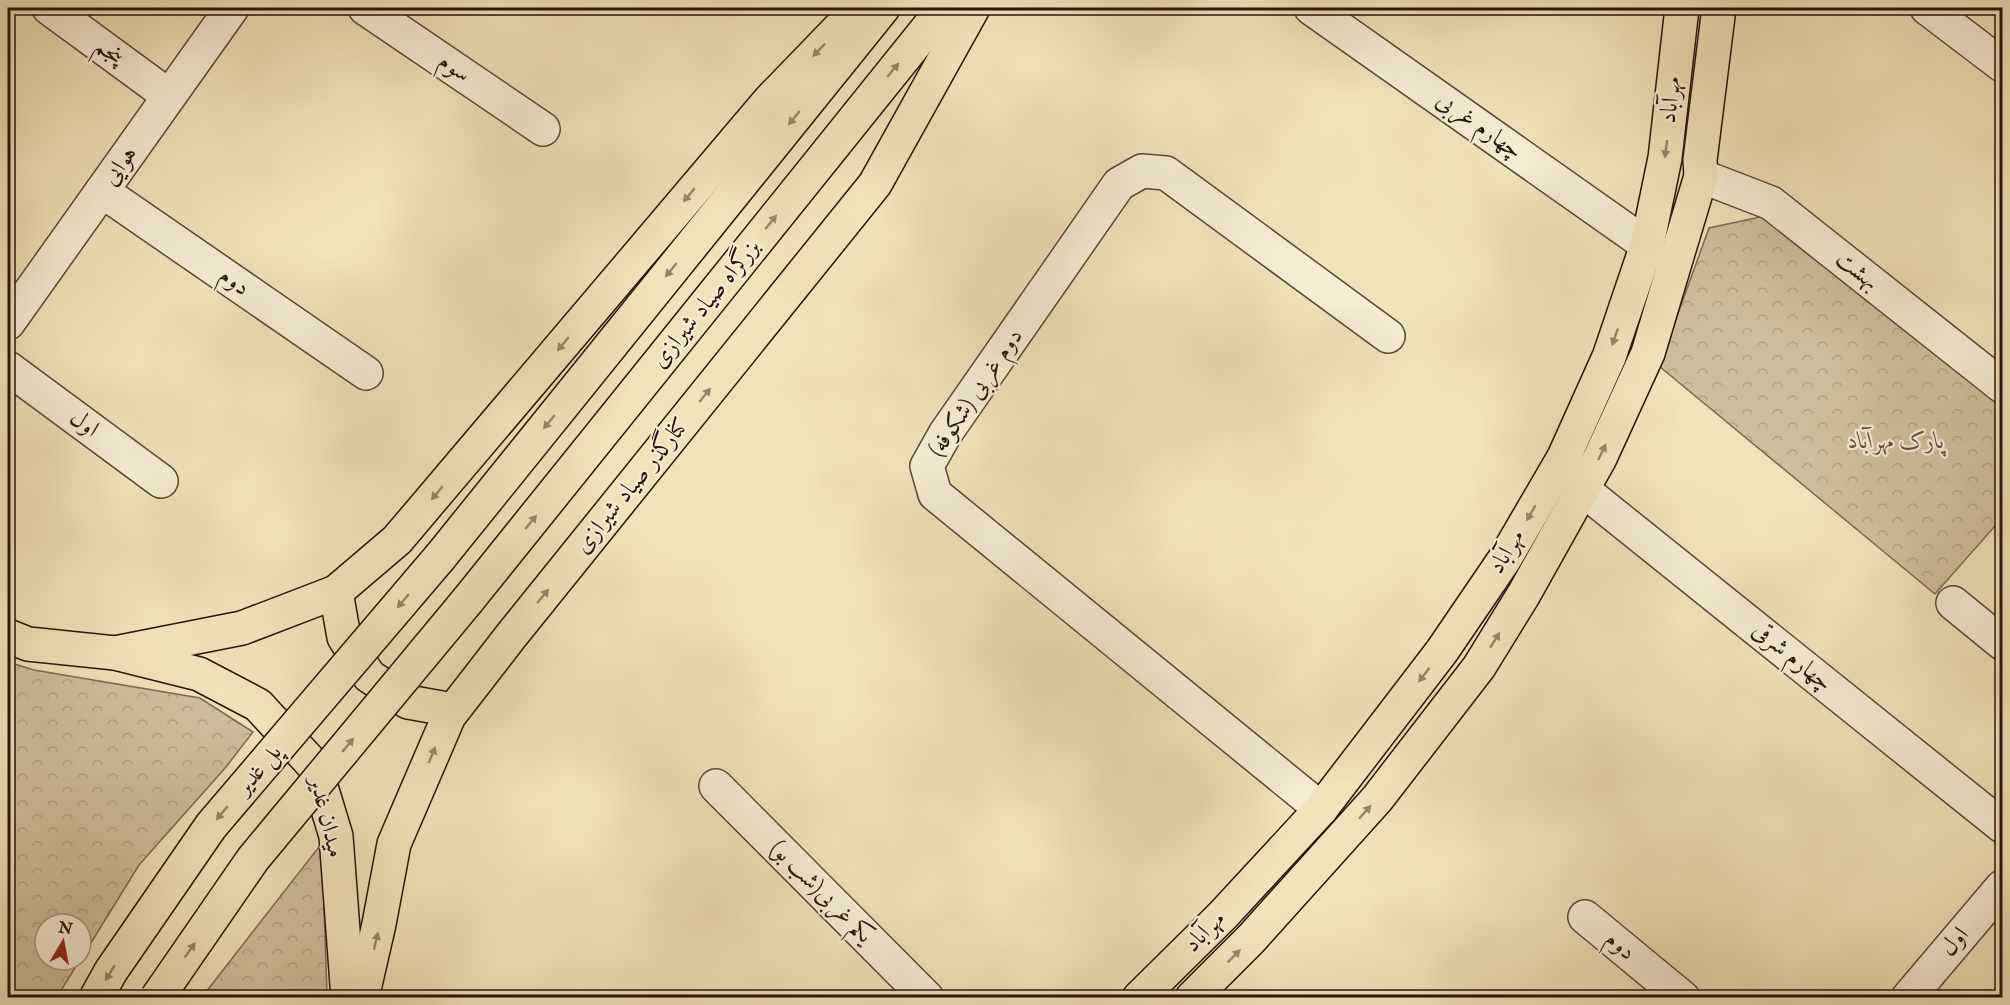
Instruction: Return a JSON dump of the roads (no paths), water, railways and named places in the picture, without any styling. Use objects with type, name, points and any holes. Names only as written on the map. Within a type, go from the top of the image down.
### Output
[{"type":"main road","points":[[115,653],[242,628],[336,592],[397,540],[770,100],[859,8]]},
{"type":"main road","name":"بزرگراه صیاد شیرازی","points":[[441,556],[883,8]]},
{"type":"main road","name":"بزرگراه صیاد شیرازی","points":[[157,998],[254,860],[468,600],[944,8]]},
{"type":"main road","name":"کنارگذر صیاد شیرازی","points":[[362,998],[394,844],[453,710],[875,184],[973,8]]},
{"type":"main road","name":"مهرآباد","points":[[1139,998],[1223,915],[1321,809],[1442,651],[1504,560],[1564,457],[1609,357],[1647,245],[1665,158],[1682,8]]},
{"type":"main road","name":"مهرآباد","points":[[1192,998],[1251,939],[1377,799],[1479,667],[1524,594],[1600,458],[1648,353],[1701,176],[1700,160],[1719,8]]},
{"type":"main road","name":"پل غدیر","points":[[96,998],[111,971],[211,826],[441,556]]},
{"type":"main road","points":[[336,592],[344,637],[369,676],[408,702],[453,710]]},
{"type":"main road","name":"میدان غدیر","points":[[8,636],[28,644],[115,653],[199,674],[258,705],[315,767],[336,836],[348,998]]},
{"type":"street","name":"پنجم","points":[[49,8],[169,96]]},
{"type":"street","name":"هوایی","points":[[8,323],[232,8]]},
{"type":"street","name":"سوم","points":[[365,8],[543,129]]},
{"type":"street","name":"چهارم غربی","points":[[1311,8],[1647,245]]},
{"type":"street","points":[[1927,8],[2002,65]]},
{"type":"street","name":"دوم غربی (شکوفه)","points":[[1321,809],[935,494],[927,465],[945,434],[1119,184],[1142,171],[1166,173],[1388,336]]},
{"type":"street","name":"بهشت","points":[[1701,176],[1771,203],[2002,386]]},
{"type":"street","name":"دوم","points":[[102,191],[366,373]]},
{"type":"street","name":"اول","points":[[8,368],[161,481]]},
{"type":"street","name":"چهارم شرقی","points":[[1582,489],[2002,826]]},
{"type":"street","points":[[1953,603],[2002,643]]},
{"type":"street","name":"یکم غربی(شب بو)","points":[[716,786],[927,998]]},
{"type":"street","name":"اول","points":[[1908,998],[2002,887]]},
{"type":"street","name":"دوم","points":[[1585,917],[1683,998]]},
{"type":"park label","name":"پارک مهرآباد","points":[[1896,441]]}]
